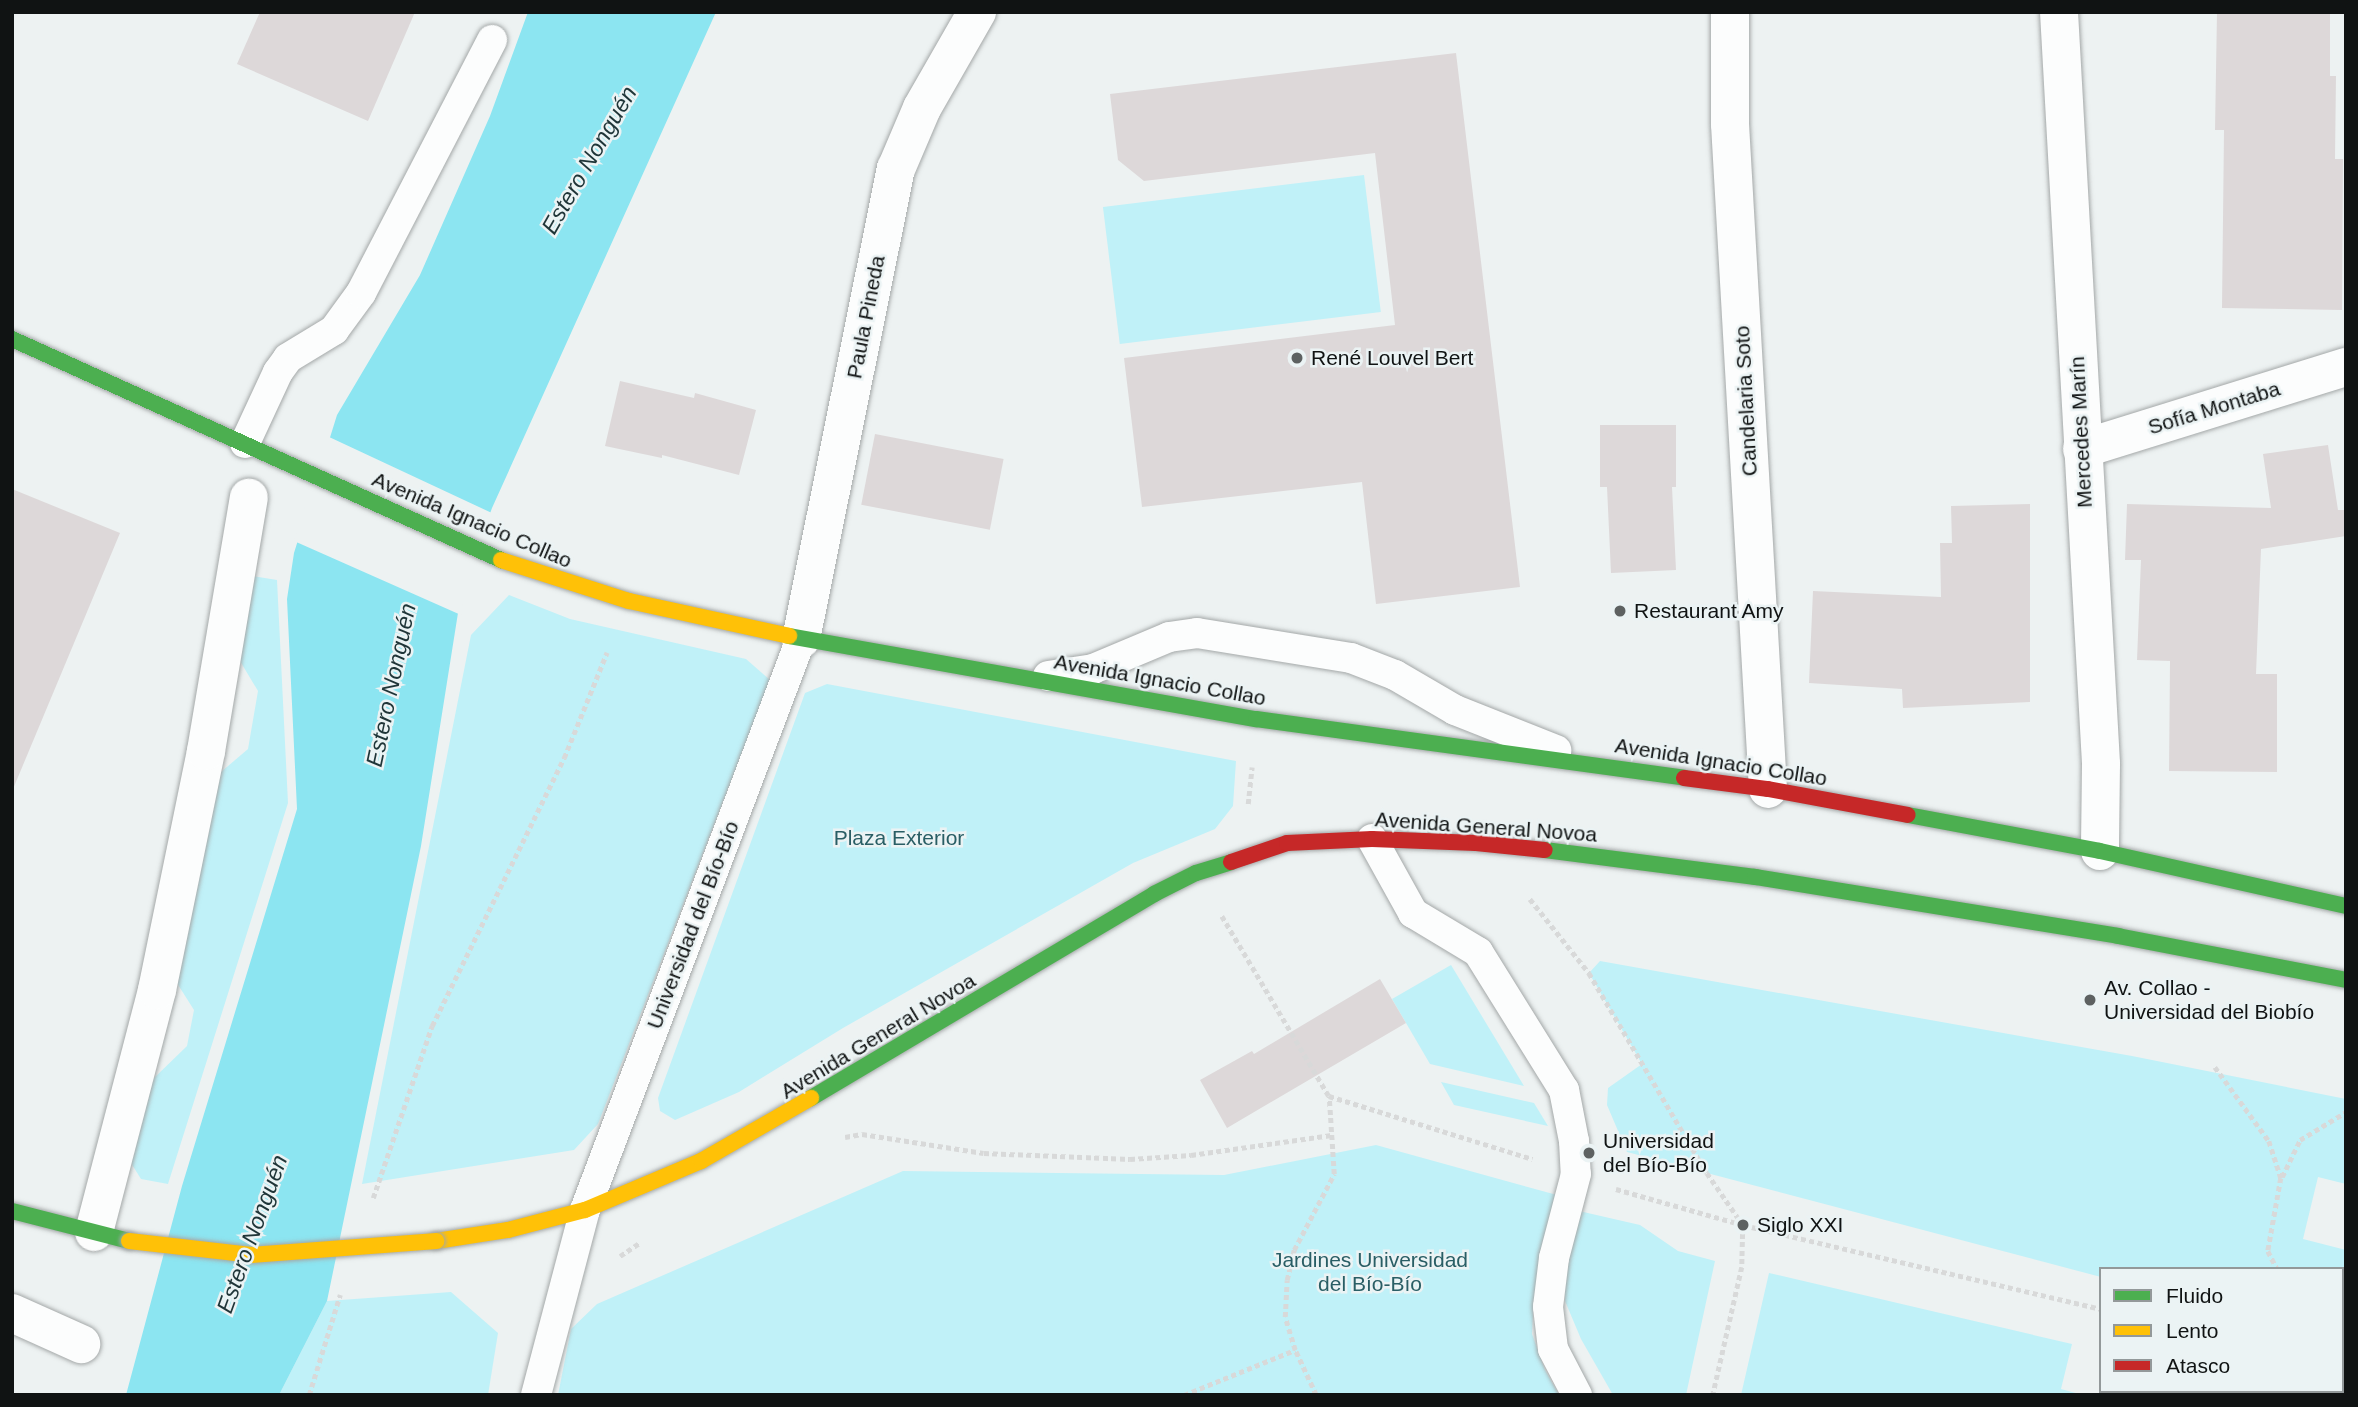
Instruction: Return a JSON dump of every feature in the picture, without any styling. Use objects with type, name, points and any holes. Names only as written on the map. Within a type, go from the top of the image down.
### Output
[{"type":"main road","name":"Avenida Ignacio Collao","points":[[12,340],[501,560],[629,601],[802,639],[1256,719],[1768,789],[2100,852],[2346,906]]},
{"type":"main road","name":"Avenida General Novoa","points":[[12,1210],[112,1237],[251,1255],[436,1241],[508,1230],[586,1210],[701,1161],[923,1034],[1154,894],[1196,873],[1287,843],[1372,839],[1476,843],[1603,856],[1755,877],[2119,936],[2346,980]]},
{"type":"street","name":"Paula Pineda","points":[[802,639],[896,169],[922,108],[977,12]]},
{"type":"street","name":"Candelaria Soto","points":[[1730,12],[1730,124],[1768,789]]},
{"type":"street","name":"Mercedes Marín","points":[[2059,12],[2101,764],[2100,852]]},
{"type":"street","name":"Sofía Montaba","points":[[2082,449],[2346,367]]},
{"type":"street","points":[[112,1237],[157,990],[206,751],[249,498]]},
{"type":"street","points":[[12,1313],[81,1345]]},
{"type":"lane","points":[[245,443],[278,372],[288,358],[334,330],[361,293],[492,40]]},
{"type":"lane","points":[[1023,678],[1093,669],[1169,637],[1197,633],[1351,658],[1395,675],[1455,710],[1586,762]]},
{"type":"lane","name":"Universidad del Bío-Bío","points":[[536,1395],[586,1210],[802,639]]},
{"type":"lane","points":[[1372,839],[1413,913],[1478,952],[1564,1090],[1571,1121],[1576,1174],[1554,1258],[1548,1307],[1553,1349],[1577,1395]]},
{"type":"path","points":[[368,1212],[432,1026],[564,758],[607,652]]},
{"type":"path","points":[[1476,843],[1519,885],[1589,973],[1707,1173],[1743,1225],[1742,1267],[1713,1395]]},
{"type":"path","points":[[1196,873],[1329,1096],[1334,1174],[1294,1250],[1287,1280],[1285,1317],[1295,1350],[1316,1395]]},
{"type":"path","points":[[2215,1067],[2269,1141],[2281,1178]]},
{"type":"path","points":[[1329,1096],[1440,1128],[1576,1174],[1743,1225],[2099,1309]]},
{"type":"path","points":[[2276,1267],[2268,1251],[2281,1178],[2300,1140],[2346,1112]]},
{"type":"path","points":[[840,1138],[862,1134],[984,1153],[1130,1159],[1191,1155],[1332,1135]]},
{"type":"path","points":[[617,1259],[650,1236]]},
{"type":"path","points":[[309,1395],[341,1291]]},
{"type":"path","points":[[1184,1395],[1295,1350]]},
{"type":"green space","points":[[1364,175],[1381,312],[1120,344],[1103,207]]},
{"type":"green space","points":[[253,576],[277,580],[288,803],[168,1184],[141,1179],[131,1163],[152,1080],[187,1046],[194,1010],[175,980],[221,772],[248,749],[258,691],[237,656]]},
{"type":"green space","points":[[509,595],[570,619],[746,659],[770,680],[598,1124],[574,1150],[362,1184],[471,635]]},
{"type":"green space","name":"Plaza Exterior","points":[[827,684],[1236,761],[1233,806],[1215,829],[1133,863],[843,1028],[739,1092],[675,1120],[660,1111],[658,1098],[805,693]]},
{"type":"green space","points":[[1600,961],[2132,1056],[2346,1099],[2346,1184],[2318,1177],[2303,1239],[2346,1250],[2346,1341],[2344,1267],[2099,1267],[2099,1276],[1627,1152],[1607,1105],[1608,1088],[1642,1064],[1589,973]]},
{"type":"green space","points":[[1451,965],[1524,1086],[1430,1064],[1392,999]]},
{"type":"green space","points":[[1441,1082],[1534,1103],[1548,1126],[1454,1105]]},
{"type":"green space","name":"Jardines Universidad del Bío-Bío","points":[[1376,1145],[1557,1195],[1534,1297],[1532,1334],[1545,1370],[1559,1395],[558,1395],[571,1329],[597,1304],[903,1171],[1224,1175]]},
{"type":"green space","points":[[1579,1211],[1640,1225],[1678,1251],[1715,1261],[1686,1395],[1613,1395],[1581,1339],[1565,1301],[1565,1279]]},
{"type":"green space","points":[[1769,1273],[2072,1344],[2061,1389],[2083,1395],[1741,1395]]},
{"type":"green space","points":[[451,1292],[498,1333],[488,1395],[279,1395],[327,1301]]},
{"type":"green space","points":[[2168,1393],[2225,1393],[2225,1395]]},
{"type":"water","name":"Estero Nonguén","points":[[528,12],[716,12],[492,508],[461,594],[421,846],[327,1301],[279,1395],[126,1395],[182,1186],[297,809],[287,599],[294,553],[337,415],[420,275],[490,116]]},
{"type":"pier","points":[[327,436],[494,514],[464,595],[461,615],[294,541]]},
{"type":"building","points":[[260,12],[415,12],[368,121],[237,64]]},
{"type":"building","points":[[2217,12],[2330,12],[2330,76],[2336,76],[2335,159],[2343,159],[2342,310],[2222,308],[2224,130],[2215,130]]},
{"type":"building","points":[[1456,53],[1520,587],[1376,604],[1362,482],[1142,507],[1124,358],[1395,325],[1375,153],[1144,181],[1118,160],[1110,94]]},
{"type":"building","points":[[620,381],[694,398],[695,393],[756,410],[739,475],[662,455],[662,458],[605,446]]},
{"type":"building","points":[[1600,425],[1676,425],[1676,487],[1672,487],[1676,570],[1611,573],[1607,487],[1600,487]]},
{"type":"building","points":[[875,434],[1004,459],[990,530],[861,505]]},
{"type":"building","points":[[2328,445],[2338,510],[2346,510],[2346,536],[2261,549],[2256,674],[2277,674],[2277,772],[2169,771],[2170,661],[2137,660],[2141,560],[2125,560],[2127,504],[2271,508],[2263,454]]},
{"type":"building","points":[[12,489],[120,533],[13,789],[12,789]]},
{"type":"building","points":[[2030,504],[2030,702],[1903,708],[1902,689],[1809,683],[1813,591],[1941,597],[1940,543],[1952,543],[1951,506]]},
{"type":"building","points":[[1380,979],[1406,1023],[1227,1128],[1200,1080],[1252,1051],[1254,1054]]},
{"type":"traffic: fast","points":[[12,339],[501,560]]},
{"type":"traffic: fast","points":[[789,636],[1256,719],[1684,778]]},
{"type":"traffic: fast","points":[[1908,815],[2100,851],[2346,906]]},
{"type":"traffic: fast","points":[[1545,850],[1755,877],[2118,936],[2346,980]]},
{"type":"traffic: fast","points":[[811,1098],[1154,894],[1196,873],[1231,862]]},
{"type":"traffic: fast","points":[[12,1211],[129,1241]]},
{"type":"traffic: slow","points":[[501,560],[629,601],[789,636]]},
{"type":"traffic: slow","points":[[436,1241],[508,1230],[585,1210],[701,1161],[811,1098]]},
{"type":"traffic: slow","points":[[129,1241],[251,1255],[436,1241]]},
{"type":"traffic: jam","points":[[1684,778],[1768,789],[1908,815]]},
{"type":"traffic: jam","points":[[1231,862],[1287,843],[1372,839],[1476,843],[1545,850]]},
{"type":"place","name":"René Louvel Bert","points":[[1297,358]]},
{"type":"place","name":"Restaurant Amy","points":[[1620,611]]},
{"type":"place","name":"Av. Collao - Universidad del Biobío","points":[[2090,1000]]},
{"type":"place","name":"Universidad del Bío-Bío","points":[[1589,1153]]},
{"type":"place","name":"Siglo XXI","points":[[1743,1225]]}]
